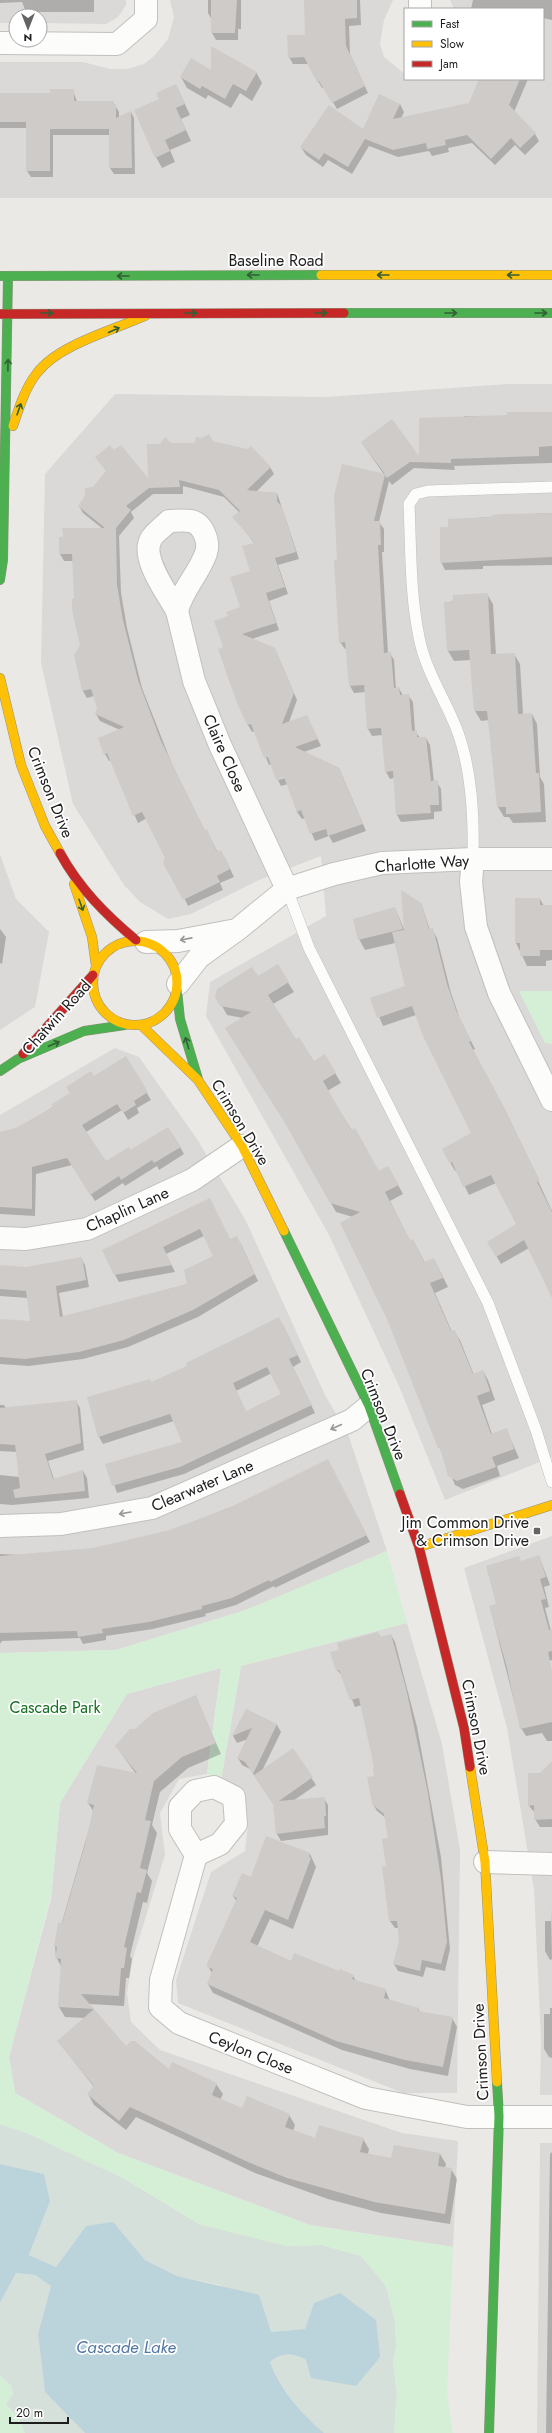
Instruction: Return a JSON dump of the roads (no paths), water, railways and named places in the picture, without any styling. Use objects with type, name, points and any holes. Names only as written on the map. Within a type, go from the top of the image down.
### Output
[{"type":"street","points":[[0,43],[117,44],[146,19],[146,0]]},
{"type":"street","name":"Baseline Road","points":[[4,276],[552,275]]},
{"type":"street","points":[[0,580],[3,560],[6,446],[4,276]]},
{"type":"street","points":[[6,446],[24,393],[43,366],[62,354],[152,313]]},
{"type":"street","points":[[4,314],[552,313]]},
{"type":"street","name":"Claire Close","points":[[177,611],[194,681],[220,745],[287,889]]},
{"type":"street","name":"Crimson Drive","points":[[0,678],[21,765],[45,826],[68,868],[92,937],[95,970]]},
{"type":"street","points":[[473,859],[471,882],[476,927],[499,992],[552,1100]]},
{"type":"street","name":"Charlotte Way","points":[[238,929],[287,889],[334,874],[382,864],[473,859],[552,859]]},
{"type":"street","name":"Crimson Drive","points":[[68,868],[103,912],[141,941]]},
{"type":"street","points":[[238,929],[199,956],[178,987],[173,1002],[165,1013],[154,1021],[141,1025],[126,1025],[113,1019],[103,1011],[96,1000],[93,988],[95,970],[112,947],[124,942],[178,941],[238,929]]},
{"type":"street","points":[[141,941],[159,948],[169,957],[176,970],[178,987]]},
{"type":"street","name":"Chatwin Road","points":[[18,1059],[95,970]]},
{"type":"street","name":"Crimson Drive","points":[[178,987],[180,1019],[198,1080]]},
{"type":"street","name":"Chatwin Road","points":[[0,1071],[18,1059],[84,1031],[126,1025]]},
{"type":"street","name":"Crimson Drive","points":[[141,1025],[198,1080],[242,1146],[369,1406],[419,1547],[464,1728],[485,1862],[499,2116],[489,2433]]},
{"type":"street","name":"Chaplin Lane","points":[[0,1238],[26,1239],[87,1229],[192,1180],[242,1146]]},
{"type":"street","name":"Clearwater Lane","points":[[0,1526],[61,1524],[152,1508],[352,1420],[369,1406]]},
{"type":"street","points":[[419,1547],[552,1505]]},
{"type":"street","name":"Ceylon Close","points":[[196,1855],[161,1980],[160,2007],[179,2023],[366,2098],[467,2117],[499,2116]]},
{"type":"street","points":[[485,1862],[552,1864]]},
{"type":"street","points":[[499,2116],[552,2117]]},
{"type":"lane","points":[[473,859],[472,805],[465,760],[457,730],[432,675],[419,638],[413,588],[409,504],[416,494],[428,491],[552,486]]},
{"type":"lane","points":[[287,889],[309,948],[488,1303],[536,1430],[552,1482]]},
{"type":"water","name":"Cascade Lake","points":[[0,2164],[44,2174],[50,2201],[29,2255],[56,2267],[86,2226],[113,2222],[145,2260],[177,2276],[259,2295],[271,2332],[305,2329],[314,2303],[340,2293],[376,2320],[380,2357],[356,2386],[311,2378],[306,2360],[297,2356],[283,2355],[270,2362],[280,2383],[292,2401],[307,2418],[324,2433],[85,2433],[45,2392],[38,2334],[51,2286],[35,2275],[16,2273],[0,2303]]},
{"type":"place","name":"Jim Common Drive & Crimson Drive","points":[[537,1531]]},
{"type":"park label","name":"Cascade Park","points":[[55,1707]]}]
